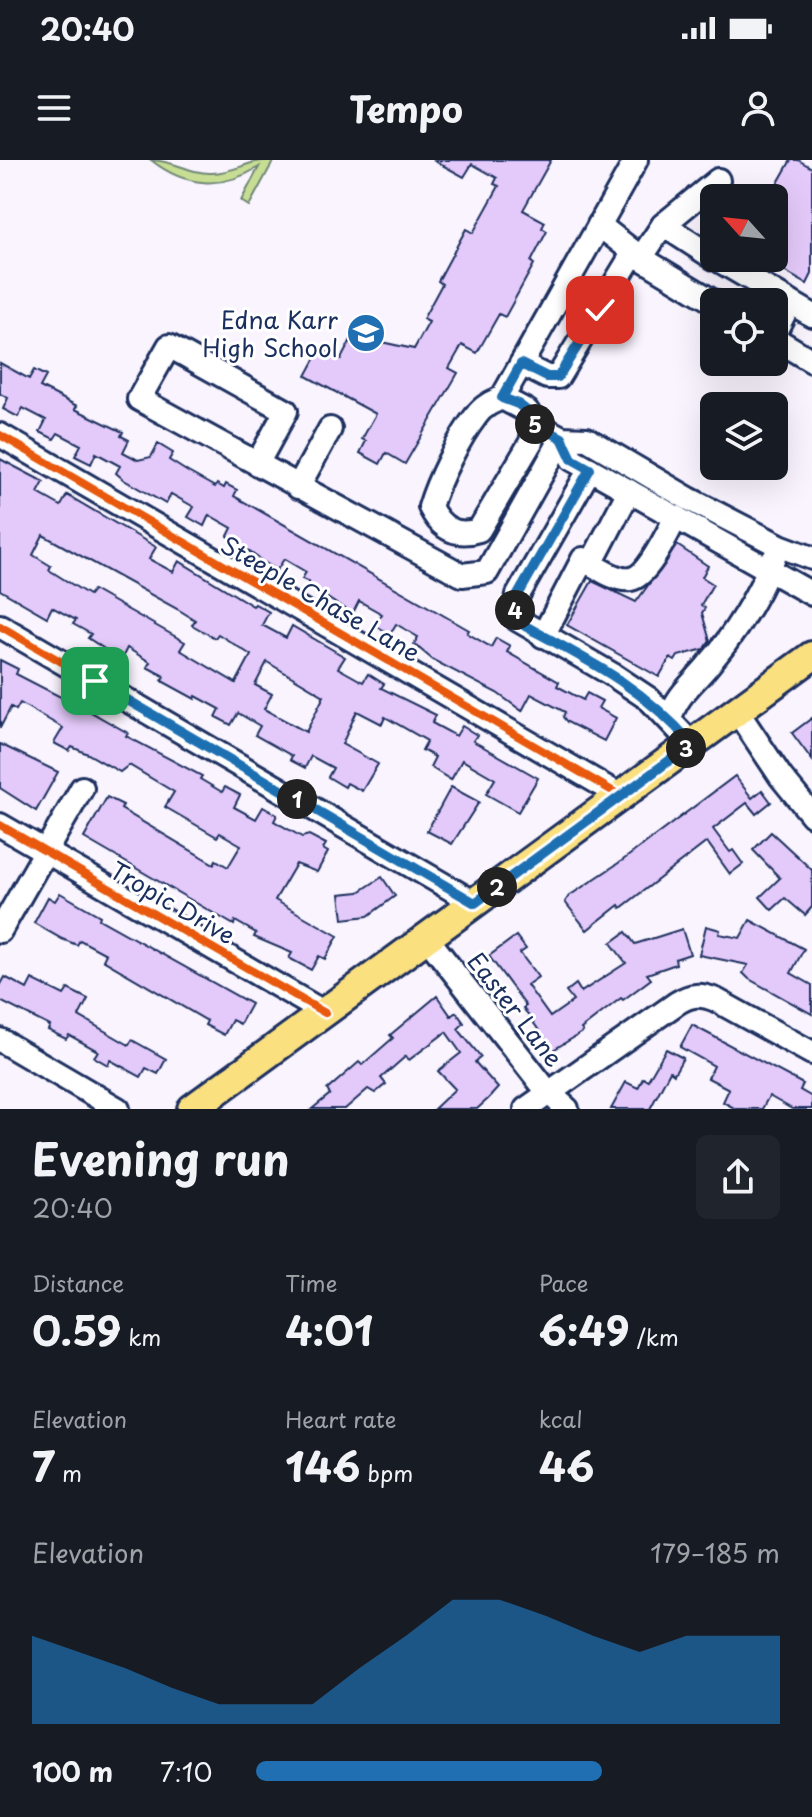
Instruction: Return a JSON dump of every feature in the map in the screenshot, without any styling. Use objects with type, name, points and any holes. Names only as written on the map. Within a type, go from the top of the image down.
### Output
[{"type":"main road","points":[[192,1109],[812,656]]},
{"type":"street","points":[[535,424],[531,442],[479,530],[465,534],[451,531],[438,522],[430,507],[435,492],[476,415],[488,404],[502,398],[636,160]]},
{"type":"street","points":[[521,364],[547,377],[558,377],[638,255],[663,225],[718,180]]},
{"type":"street","points":[[599,225],[638,255],[700,293]]},
{"type":"street","points":[[663,225],[700,249]]},
{"type":"street","points":[[736,272],[761,288]]},
{"type":"street","points":[[788,304],[812,315]]},
{"type":"street","points":[[788,345],[812,361]]},
{"type":"street","points":[[257,464],[286,411],[169,346],[139,399],[298,487],[462,575],[477,576],[487,572],[562,438]]},
{"type":"street","points":[[502,398],[527,411],[535,424],[562,438],[587,439],[780,546],[812,558]]},
{"type":"street","points":[[298,487],[330,429]]},
{"type":"street","name":"Steeple Chase Lane","points":[[0,435],[621,796]]},
{"type":"street","points":[[562,438],[572,459],[812,594]]},
{"type":"street","points":[[591,564],[636,468]]},
{"type":"street","points":[[590,469],[518,595],[515,609],[518,620],[649,699],[692,744]]},
{"type":"street","points":[[543,636],[583,559],[617,577],[631,579],[643,572],[676,517]]},
{"type":"street","points":[[670,719],[681,693],[710,664],[780,546]]},
{"type":"street","points":[[0,626],[475,903]]},
{"type":"street","points":[[737,711],[781,777],[812,815]]},
{"type":"street","points":[[0,931],[82,788]]},
{"type":"street","name":"Tropic Drive","points":[[0,825],[325,1013]]},
{"type":"street","name":"Easter Lane","points":[[427,938],[547,1091],[567,1109]]},
{"type":"street","points":[[526,1109],[547,1091],[677,1003],[700,995],[812,1053]]},
{"type":"street","points":[[0,1040],[118,1109]]},
{"type":"green space","points":[[151,160],[212,173],[274,160],[249,206],[241,201],[259,167],[231,179],[204,182],[177,176]]},
{"type":"building","points":[[433,160],[551,160],[523,210],[545,222],[542,228],[547,231],[531,262],[534,264],[505,317],[499,314],[477,353],[462,345],[449,368],[458,373],[405,464],[386,453],[380,464],[360,453],[366,441],[362,439],[376,414],[306,376],[321,348],[341,359],[353,336],[414,349],[429,322],[423,319],[442,284],[438,281],[466,229],[473,233],[499,186],[494,184],[497,178],[472,164],[464,177]]},
{"type":"building","points":[[791,160],[798,160],[812,168],[812,274],[807,284],[786,272],[788,184],[777,184]]},
{"type":"building","points":[[0,363],[29,379],[34,370],[46,376],[40,387],[77,406],[75,409],[123,432],[121,436],[129,440],[123,452],[138,460],[151,457],[158,444],[173,453],[169,460],[188,472],[215,487],[217,484],[224,488],[226,484],[237,490],[234,496],[469,630],[467,633],[491,647],[496,638],[510,646],[507,652],[559,682],[557,686],[583,700],[587,693],[602,701],[598,708],[616,718],[604,741],[567,722],[563,717],[565,712],[531,694],[522,711],[497,693],[433,660],[414,644],[418,637],[396,624],[390,634],[375,625],[382,614],[359,601],[353,613],[338,605],[302,579],[306,572],[284,559],[277,570],[228,536],[232,528],[209,515],[204,526],[188,517],[194,507],[171,494],[166,504],[124,480],[116,473],[120,466],[96,453],[91,464],[75,456],[81,445],[58,433],[54,439],[40,432],[46,420],[23,408],[18,417],[3,409],[8,398],[0,394]]},
{"type":"building","points":[[0,459],[44,482],[38,493],[61,506],[67,495],[156,547],[149,559],[173,572],[179,561],[253,606],[255,604],[269,612],[262,625],[286,638],[292,626],[345,657],[338,668],[363,682],[368,674],[384,684],[381,688],[436,715],[432,723],[456,736],[462,726],[477,735],[473,741],[538,778],[518,812],[486,794],[495,779],[462,760],[451,780],[430,767],[435,757],[422,750],[427,741],[385,717],[382,724],[357,711],[342,744],[378,764],[362,791],[347,783],[345,787],[328,777],[333,768],[311,756],[305,768],[290,760],[292,756],[255,735],[260,726],[238,713],[231,725],[216,717],[220,709],[162,681],[164,676],[147,667],[150,662],[127,648],[121,660],[88,638],[91,634],[73,624],[76,620],[52,607],[47,617],[0,590]],"holes":[[[43,535],[179,610],[195,620],[192,625],[215,638],[218,634],[251,655],[236,683],[180,650],[185,642],[93,590],[89,595],[49,570],[51,566],[33,555]],[[267,662],[324,696],[306,732],[264,709],[272,694],[255,685]]]},
{"type":"building","points":[[677,545],[708,566],[702,577],[713,584],[701,605],[705,608],[702,613],[710,641],[704,649],[678,656],[675,661],[670,658],[659,677],[567,625],[592,581],[636,602]]},
{"type":"building","points":[[0,660],[18,669],[16,674],[76,705],[78,701],[128,733],[126,736],[202,776],[200,779],[222,792],[225,787],[240,795],[234,807],[256,819],[263,807],[277,815],[274,821],[302,837],[309,835],[326,844],[323,849],[328,852],[317,872],[296,864],[275,900],[338,936],[325,959],[319,956],[311,970],[289,958],[292,953],[254,937],[256,933],[235,921],[234,925],[84,838],[107,797],[123,805],[121,809],[214,864],[216,860],[228,867],[241,845],[220,833],[217,837],[165,807],[174,792],[129,765],[120,772],[88,754],[72,747],[69,751],[54,743],[63,728],[20,703],[16,710],[11,707],[0,728]]},
{"type":"building","points":[[812,718],[812,760],[792,733]]},
{"type":"building","points":[[0,744],[58,772],[36,811],[0,788]]},
{"type":"building","points":[[735,776],[752,798],[762,790],[771,802],[756,814],[747,803],[713,829],[743,864],[730,874],[707,842],[587,930],[565,902],[569,896],[623,860]]},
{"type":"building","points":[[451,787],[479,802],[452,844],[427,831]]},
{"type":"building","points":[[771,832],[812,870],[812,907],[805,915],[785,898],[772,910],[760,897],[780,878],[753,850]]},
{"type":"building","points":[[382,877],[395,896],[368,916],[343,919],[340,894],[359,892]]},
{"type":"building","points":[[60,893],[100,916],[99,919],[251,1004],[240,1024],[232,1020],[224,1035],[205,1025],[207,1021],[103,960],[106,954],[80,940],[77,945],[62,939],[34,923],[48,897],[55,901]]},
{"type":"building","points":[[750,920],[804,949],[791,973],[812,985],[812,1014],[749,979],[743,973],[748,965],[699,955],[706,926],[720,930],[719,934],[740,938]]},
{"type":"building","points":[[682,929],[690,954],[675,959],[676,964],[647,974],[651,979],[581,1029],[583,1032],[553,1050],[523,1008],[526,1006],[489,956],[516,936],[526,949],[520,953],[538,977],[527,985],[550,1017],[573,1001],[566,992],[576,984],[581,992],[626,963],[611,943],[626,932],[635,944]]},
{"type":"building","points":[[5,977],[27,989],[32,979],[64,995],[68,989],[88,999],[79,1016],[129,1045],[132,1040],[166,1059],[158,1074],[146,1068],[141,1077],[110,1060],[108,1065],[94,1057],[98,1051],[69,1035],[66,1039],[48,1030],[50,1026],[0,1001],[0,986]]},
{"type":"building","points":[[437,996],[451,1016],[456,1012],[464,1023],[458,1029],[481,1057],[475,1062],[498,1088],[477,1109],[434,1109],[455,1089],[438,1071],[461,1053],[446,1032],[409,1060],[406,1056],[381,1078],[386,1084],[375,1093],[368,1089],[345,1109],[312,1109],[330,1094],[327,1090],[359,1062],[362,1065],[393,1038],[390,1035]]},
{"type":"building","points":[[692,1025],[803,1084],[800,1090],[812,1097],[812,1109],[792,1109],[769,1096],[762,1109],[736,1109],[723,1102],[729,1089],[708,1078],[714,1066],[680,1047]]},
{"type":"building","points":[[666,1049],[683,1058],[674,1074],[670,1071],[650,1109],[611,1109],[626,1082],[638,1088],[643,1078],[648,1080]]},
{"type":"cycle path","points":[[0,435],[621,796]]},
{"type":"cycle path","points":[[0,626],[475,903]]},
{"type":"cycle path","points":[[0,825],[325,1013]]},
{"type":"place","name":"Edna Karr High School","points":[[366,333]]},
{"type":"route","points":[[95,681],[475,903],[692,744],[649,699],[613,675],[525,626],[518,620],[515,609],[518,595],[590,469],[572,459],[562,438],[535,424],[518,404],[502,398],[521,364],[547,377],[558,377],[600,310]]}]
